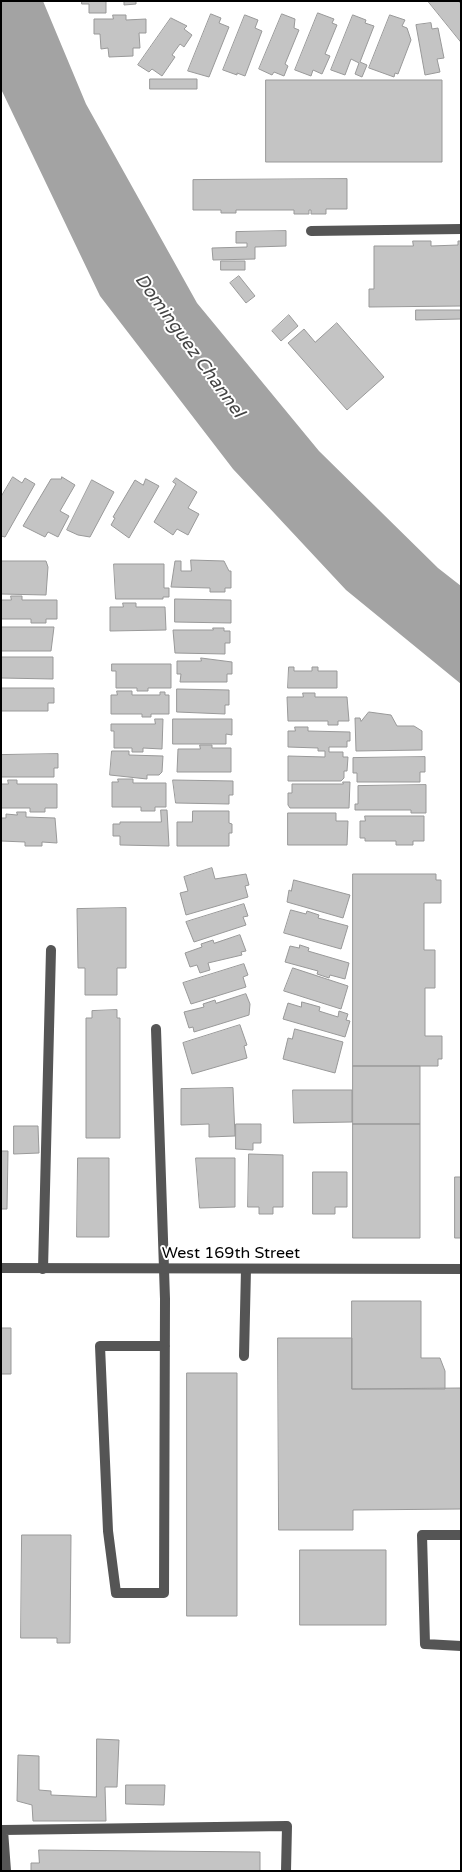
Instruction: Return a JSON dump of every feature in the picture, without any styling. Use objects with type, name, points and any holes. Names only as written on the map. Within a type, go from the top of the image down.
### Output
[{"type":"street","points":[[311,231],[461,229]]},
{"type":"street","points":[[43,1268],[51,950]]},
{"type":"street","points":[[156,1029],[164,1268],[165,1346],[164,1593],[116,1593],[108,1531],[100,1346],[165,1346]]},
{"type":"street","name":"West 169th Street","points":[[1,1268],[461,1269]]},
{"type":"street","points":[[244,1356],[246,1269]]},
{"type":"street","points":[[461,1535],[422,1535],[425,1644],[461,1646]]},
{"type":"street","points":[[6,1871],[3,1830],[287,1826],[286,1871]]},
{"type":"water","name":"Dominguez Channel","points":[[1,1],[43,1],[86,104],[197,303],[319,451],[438,568],[461,586],[461,684],[346,590],[233,469],[100,296],[1,89]]},
{"type":"building","points":[[82,1],[106,1],[106,13],[89,13],[89,4],[82,4]]},
{"type":"building","points":[[118,1],[136,1],[136,4],[124,5],[124,2]]},
{"type":"building","points":[[428,1],[458,1],[461,4],[461,42]]},
{"type":"building","points":[[318,13],[334,19],[332,23],[337,25],[325,54],[330,56],[322,74],[313,70],[311,76],[295,70]]},
{"type":"building","points":[[211,14],[221,18],[219,23],[229,27],[209,77],[188,71]]},
{"type":"building","points":[[282,14],[295,19],[294,28],[299,30],[285,64],[288,66],[284,76],[274,72],[272,75],[259,69]]},
{"type":"building","points":[[113,15],[126,15],[126,20],[146,19],[146,33],[139,33],[140,48],[133,48],[133,56],[109,57],[108,48],[101,49],[100,34],[94,34],[94,19],[113,19]]},
{"type":"building","points":[[245,15],[258,20],[255,28],[262,31],[245,76],[223,70]]},
{"type":"building","points":[[353,15],[366,20],[365,23],[374,26],[360,62],[367,65],[362,77],[355,74],[359,63],[351,59],[345,75],[331,70]]},
{"type":"building","points":[[390,15],[405,20],[402,26],[407,28],[411,40],[398,74],[395,73],[394,77],[369,68]]},
{"type":"building","points":[[171,18],[187,26],[184,29],[192,35],[184,47],[180,44],[172,55],[175,57],[162,76],[152,69],[149,72],[138,65]]},
{"type":"building","points":[[431,23],[432,29],[438,28],[444,58],[437,59],[440,72],[425,75],[416,25]]},
{"type":"building","points":[[150,79],[197,79],[197,89],[150,89]]},
{"type":"building","points":[[266,80],[442,80],[442,162],[266,162]]},
{"type":"building","points":[[347,179],[347,209],[326,209],[326,214],[311,214],[311,210],[309,210],[309,214],[294,214],[294,210],[236,210],[236,213],[221,213],[221,210],[193,210],[193,180]]},
{"type":"building","points":[[286,231],[286,246],[255,247],[255,259],[213,260],[212,248],[247,247],[247,243],[236,243],[236,232]]},
{"type":"building","points":[[413,241],[431,241],[431,246],[458,245],[458,241],[461,241],[461,306],[369,307],[369,289],[374,289],[374,246],[413,246]]},
{"type":"building","points":[[221,261],[245,261],[245,270],[221,270]]},
{"type":"building","points":[[239,276],[255,296],[246,303],[230,283]]},
{"type":"building","points":[[416,310],[461,310],[461,319],[416,320]]},
{"type":"building","points":[[289,315],[298,326],[281,341],[272,331]]},
{"type":"building","points":[[337,323],[384,377],[347,410],[288,343],[304,329],[315,342]]},
{"type":"building","points":[[13,477],[22,483],[25,478],[35,484],[5,537],[1,536],[1,497]]},
{"type":"building","points":[[62,477],[75,485],[60,511],[69,516],[58,537],[48,532],[45,537],[23,526],[51,479],[61,479]]},
{"type":"building","points":[[176,478],[197,492],[188,508],[199,514],[188,535],[177,529],[173,535],[154,522],[176,484],[173,482]]},
{"type":"building","points":[[146,479],[159,486],[129,538],[111,525],[115,518],[113,517],[135,480],[143,485]]},
{"type":"building","points":[[92,480],[114,492],[90,537],[78,535],[67,530]]},
{"type":"building","points":[[191,560],[224,561],[229,571],[231,571],[231,588],[225,588],[225,592],[210,592],[210,588],[171,587],[175,561],[181,561],[181,571],[191,571]]},
{"type":"building","points":[[1,561],[46,561],[48,567],[46,595],[1,594]]},
{"type":"building","points":[[114,564],[164,564],[164,588],[169,588],[169,597],[163,597],[163,599],[116,599]]},
{"type":"building","points":[[11,596],[22,596],[22,600],[57,600],[57,619],[46,619],[46,623],[31,623],[31,619],[1,619],[1,600],[11,600]]},
{"type":"building","points":[[175,599],[231,600],[231,623],[175,622]]},
{"type":"building","points":[[123,603],[136,603],[136,607],[165,607],[166,630],[110,631],[110,607],[123,607]]},
{"type":"building","points":[[1,627],[54,627],[51,651],[1,651]]},
{"type":"building","points":[[213,628],[224,628],[224,631],[230,631],[230,643],[225,643],[225,654],[175,653],[173,630],[213,630]]},
{"type":"building","points":[[1,657],[53,657],[53,679],[1,678]]},
{"type":"building","points":[[201,658],[232,662],[232,674],[227,674],[227,682],[180,682],[181,674],[177,674],[177,661],[201,661]]},
{"type":"building","points":[[112,664],[171,664],[171,688],[148,688],[148,691],[137,691],[137,688],[116,688],[116,671],[112,671]]},
{"type":"building","points":[[289,667],[294,667],[294,671],[312,671],[312,667],[318,667],[318,671],[337,671],[337,688],[288,688]]},
{"type":"building","points":[[1,688],[54,688],[54,703],[48,703],[48,711],[1,711]]},
{"type":"building","points":[[177,689],[229,690],[229,705],[225,705],[225,714],[177,712]]},
{"type":"building","points":[[117,691],[132,691],[132,695],[160,695],[160,692],[165,692],[165,695],[169,695],[169,714],[151,714],[151,717],[142,717],[142,714],[111,714],[111,695],[117,695]]},
{"type":"building","points":[[303,693],[315,693],[315,697],[347,697],[349,721],[338,721],[338,725],[328,725],[328,721],[288,721],[287,697],[303,697]]},
{"type":"building","points":[[369,712],[391,715],[397,726],[414,726],[422,731],[422,750],[356,751],[355,718],[360,718],[361,721]]},
{"type":"building","points":[[155,719],[163,719],[162,749],[143,748],[143,752],[132,752],[132,748],[114,748],[114,731],[111,731],[111,724],[155,724]]},
{"type":"building","points":[[173,719],[232,719],[232,735],[226,734],[226,744],[173,744]]},
{"type":"building","points":[[295,727],[308,727],[308,731],[350,732],[350,741],[347,741],[347,747],[329,747],[329,752],[343,752],[343,757],[348,757],[347,771],[344,771],[344,778],[341,781],[288,781],[288,756],[325,757],[325,751],[318,751],[318,748],[288,747],[288,731],[295,731]]},
{"type":"building","points":[[200,745],[212,745],[212,748],[231,748],[231,772],[177,772],[178,749],[200,749]]},
{"type":"building","points":[[112,751],[129,751],[129,755],[163,756],[162,772],[159,775],[147,775],[147,779],[110,775]]},
{"type":"building","points":[[58,754],[58,768],[54,768],[54,777],[1,777],[1,755]]},
{"type":"building","points":[[425,757],[425,772],[420,772],[420,782],[357,782],[357,773],[353,773],[353,758]]},
{"type":"building","points":[[118,779],[133,779],[133,783],[166,783],[166,807],[155,807],[155,811],[141,811],[141,807],[112,807],[112,782],[118,782]]},
{"type":"building","points":[[8,780],[17,780],[17,784],[57,784],[57,808],[45,808],[45,812],[30,812],[30,808],[1,808],[1,784],[8,784]]},
{"type":"building","points":[[173,780],[233,781],[233,795],[229,795],[229,804],[176,803]]},
{"type":"building","points":[[343,782],[350,782],[349,808],[290,808],[288,805],[288,793],[292,793],[292,784],[343,784]]},
{"type":"building","points":[[426,785],[426,813],[411,813],[411,810],[355,810],[355,804],[358,804],[358,786]]},
{"type":"building","points":[[161,810],[167,810],[169,846],[120,845],[120,836],[113,836],[113,824],[120,824],[120,822],[161,822]]},
{"type":"building","points":[[193,811],[229,811],[229,823],[232,824],[232,833],[229,833],[229,846],[177,846],[177,822],[192,822]]},
{"type":"building","points":[[17,812],[26,812],[26,817],[55,818],[57,843],[42,842],[42,846],[25,846],[25,842],[1,841],[1,818],[6,818],[6,814],[17,815]]},
{"type":"building","points":[[288,813],[336,813],[336,821],[348,821],[347,845],[288,845]]},
{"type":"building","points":[[365,816],[424,816],[424,841],[413,841],[413,845],[396,845],[396,841],[365,841],[365,838],[360,838],[360,821],[365,821]]},
{"type":"building","points":[[212,868],[215,879],[246,874],[249,885],[245,886],[248,897],[186,915],[180,893],[188,891],[184,877]]},
{"type":"building","points":[[353,874],[436,874],[436,880],[441,880],[441,903],[424,903],[424,950],[435,950],[435,988],[425,988],[425,1036],[442,1036],[442,1059],[438,1059],[438,1066],[353,1066]]},
{"type":"building","points":[[294,880],[350,895],[343,918],[287,902],[289,890],[291,891]]},
{"type":"building","points":[[244,904],[248,916],[243,917],[246,925],[194,942],[186,922]]},
{"type":"building","points":[[126,908],[126,968],[117,968],[117,995],[85,995],[85,968],[78,968],[77,909]]},
{"type":"building","points":[[291,910],[306,914],[307,911],[319,915],[318,918],[348,926],[341,949],[284,933]]},
{"type":"building","points":[[240,935],[246,951],[241,952],[242,955],[208,963],[210,970],[200,973],[197,965],[190,967],[185,953],[202,947],[201,944],[213,940],[214,943]]},
{"type":"building","points":[[300,945],[309,948],[308,951],[349,963],[345,979],[330,975],[329,978],[317,974],[318,971],[285,962],[290,946],[299,948]]},
{"type":"building","points":[[244,964],[248,975],[243,977],[246,987],[191,1004],[183,983]]},
{"type":"building","points":[[293,968],[348,986],[341,1009],[284,991]]},
{"type":"building","points":[[246,994],[250,1004],[249,1015],[194,1032],[193,1027],[189,1028],[184,1012],[204,1007],[203,1004],[215,1000],[216,1003]]},
{"type":"building","points":[[302,1002],[320,1007],[319,1011],[338,1017],[339,1011],[348,1014],[346,1020],[350,1021],[345,1037],[283,1019],[288,1003],[301,1007]]},
{"type":"building","points":[[117,1010],[117,1018],[120,1018],[120,1138],[86,1138],[86,1018],[92,1018],[92,1011]]},
{"type":"building","points":[[240,1025],[247,1045],[244,1046],[247,1058],[192,1074],[183,1043]]},
{"type":"building","points":[[295,1029],[343,1042],[335,1073],[283,1059],[288,1038],[292,1039]]},
{"type":"building","points":[[353,1066],[420,1066],[420,1124],[353,1124]]},
{"type":"building","points":[[233,1088],[235,1136],[209,1137],[209,1124],[181,1125],[181,1089]]},
{"type":"building","points":[[293,1090],[352,1090],[352,1122],[294,1123]]},
{"type":"building","points":[[236,1124],[261,1124],[261,1143],[253,1143],[253,1150],[236,1149]]},
{"type":"building","points":[[353,1124],[420,1124],[420,1238],[353,1238]]},
{"type":"building","points":[[14,1126],[38,1126],[39,1153],[14,1154]]},
{"type":"building","points":[[1,1151],[8,1151],[7,1209],[1,1209]]},
{"type":"building","points":[[249,1154],[283,1155],[283,1207],[273,1207],[273,1214],[259,1214],[259,1207],[248,1207]]},
{"type":"building","points":[[78,1158],[109,1158],[109,1237],[77,1237]]},
{"type":"building","points":[[196,1158],[235,1158],[235,1207],[200,1208]]},
{"type":"building","points":[[313,1172],[347,1172],[347,1207],[335,1207],[335,1214],[313,1214]]},
{"type":"building","points":[[455,1177],[461,1177],[461,1238],[455,1238]]},
{"type":"building","points":[[352,1301],[421,1301],[421,1358],[440,1358],[445,1371],[445,1389],[352,1389]]},
{"type":"building","points":[[1,1328],[11,1328],[11,1374],[1,1374]]},
{"type":"building","points":[[278,1338],[352,1338],[352,1389],[461,1388],[461,1509],[353,1510],[353,1530],[279,1530]]},
{"type":"building","points":[[187,1373],[237,1373],[237,1616],[187,1616]]},
{"type":"building","points":[[22,1535],[71,1535],[70,1643],[57,1643],[57,1638],[21,1638]]},
{"type":"building","points":[[300,1550],[386,1550],[386,1625],[300,1625]]},
{"type":"building","points":[[97,1739],[119,1740],[117,1787],[105,1787],[106,1821],[33,1821],[32,1805],[17,1801],[18,1755],[39,1756],[39,1790],[51,1791],[51,1795],[96,1797]]},
{"type":"building","points":[[126,1785],[165,1785],[164,1805],[126,1804]]},
{"type":"building","points":[[39,1850],[260,1852],[260,1871],[31,1871],[31,1863],[39,1863]]}]
